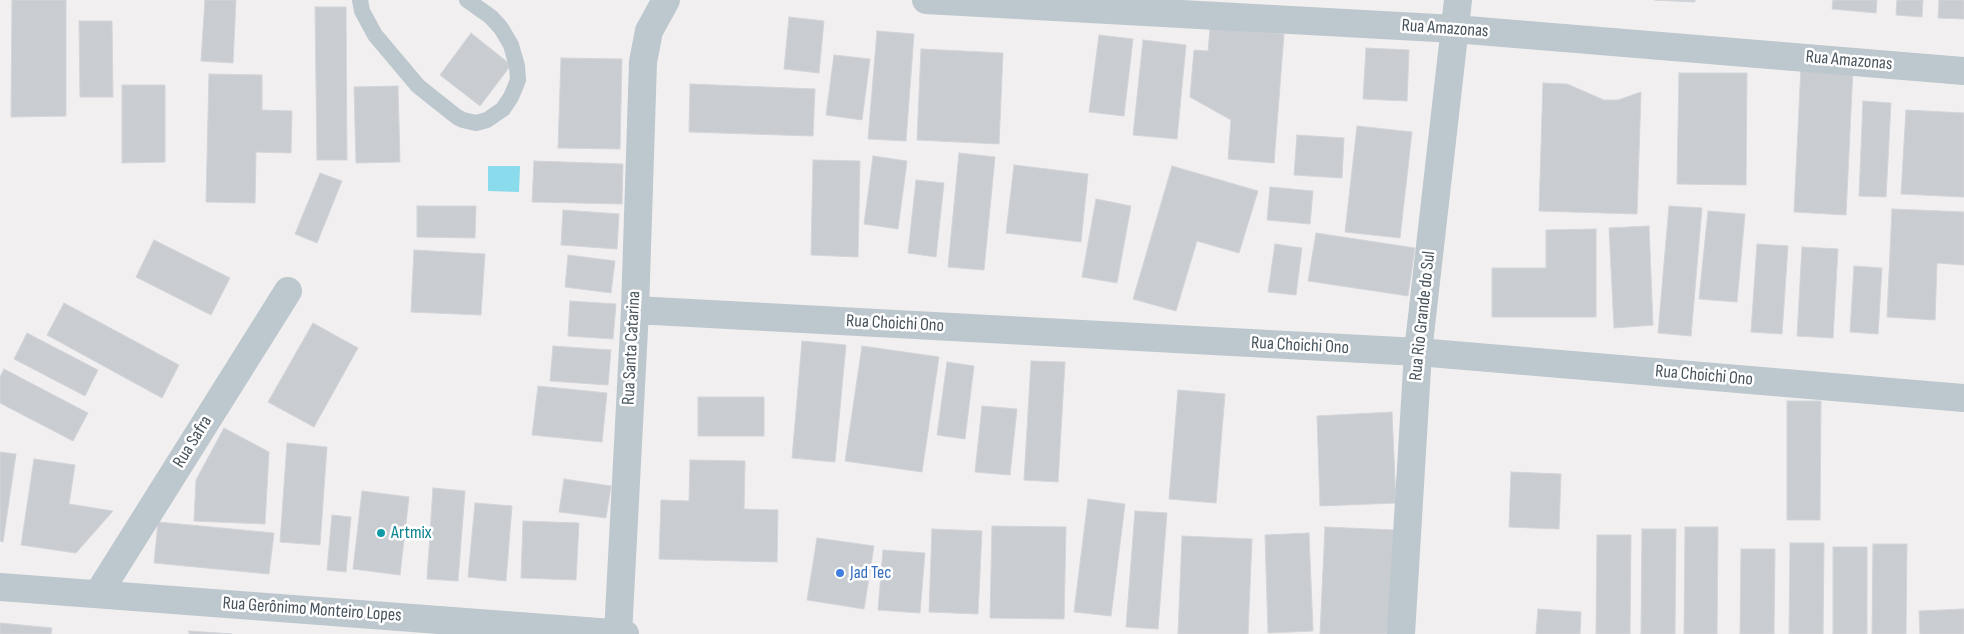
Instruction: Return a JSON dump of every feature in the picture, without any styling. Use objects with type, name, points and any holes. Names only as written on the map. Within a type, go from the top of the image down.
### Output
[{"type":"street","name":"Rua Santa Catarina","points":[[618,634],[634,310],[643,62],[649,31],[656,15],[666,0]]},
{"type":"street","name":"Rua Amazonas","points":[[926,0],[1455,29],[1964,70]]},
{"type":"street","name":"Rua Rio Grande do Sul","points":[[1401,634],[1418,352],[1458,0]]},
{"type":"street","name":"Rua Safra","points":[[98,594],[288,291]]},
{"type":"street","name":"Rua Choichi Ono","points":[[634,310],[1418,352],[1964,398]]},
{"type":"street","name":"Rua Gerônimo Monteiro Lopes","points":[[0,587],[625,634]]},
{"type":"lane","points":[[360,0],[362,11],[375,35],[418,86],[457,117],[476,123],[487,120],[503,109],[518,80],[517,66],[511,45],[501,28],[491,18],[466,0]]},
{"type":"water","points":[[488,166],[520,166],[519,192],[488,191]]},
{"type":"building","points":[[12,0],[66,0],[66,116],[11,117]]},
{"type":"building","points":[[205,0],[236,0],[233,63],[201,61]]},
{"type":"building","points":[[1655,0],[1695,0],[1695,2]]},
{"type":"building","points":[[1833,0],[1877,0],[1876,13],[1832,9]]},
{"type":"building","points":[[1897,0],[1923,0],[1922,17],[1896,15]]},
{"type":"building","points":[[1939,0],[1964,0],[1964,19],[1938,18]]},
{"type":"building","points":[[315,7],[346,7],[347,160],[317,160]]},
{"type":"building","points":[[789,17],[824,21],[819,73],[784,69]]},
{"type":"building","points":[[79,21],[112,21],[113,97],[80,97]]},
{"type":"building","points":[[1210,28],[1284,34],[1274,163],[1228,159],[1231,120],[1190,97],[1194,50],[1208,51]]},
{"type":"building","points":[[877,31],[914,34],[906,141],[868,139]]},
{"type":"building","points":[[471,33],[511,65],[480,106],[440,75]]},
{"type":"building","points":[[1099,35],[1133,39],[1124,116],[1089,112]]},
{"type":"building","points":[[1143,40],[1186,45],[1177,139],[1133,135]]},
{"type":"building","points":[[1366,48],[1409,50],[1407,101],[1363,99]]},
{"type":"building","points":[[921,49],[1003,53],[999,144],[917,140]]},
{"type":"building","points":[[834,55],[870,59],[862,120],[826,115]]},
{"type":"building","points":[[561,58],[622,59],[620,149],[558,148]]},
{"type":"building","points":[[1801,66],[1853,69],[1846,215],[1794,212]]},
{"type":"building","points":[[1679,73],[1747,73],[1746,185],[1677,184]]},
{"type":"building","points":[[209,74],[262,75],[262,110],[292,111],[291,153],[256,152],[255,203],[206,202]]},
{"type":"building","points":[[1543,83],[1567,84],[1604,100],[1618,100],[1641,92],[1637,214],[1539,211]]},
{"type":"building","points":[[690,84],[815,89],[813,136],[689,132]]},
{"type":"building","points":[[122,85],[165,85],[165,162],[122,163]]},
{"type":"building","points":[[398,86],[400,162],[356,163],[354,87]]},
{"type":"building","points":[[1863,101],[1891,103],[1886,197],[1859,196]]},
{"type":"building","points":[[1906,110],[1964,113],[1964,197],[1901,194]]},
{"type":"building","points":[[1357,126],[1412,132],[1400,238],[1345,232]]},
{"type":"building","points":[[1297,135],[1344,138],[1342,178],[1294,175]]},
{"type":"building","points":[[959,153],[995,157],[984,270],[948,267]]},
{"type":"building","points":[[873,156],[907,161],[898,229],[864,224]]},
{"type":"building","points":[[813,160],[860,161],[858,257],[811,255]]},
{"type":"building","points":[[534,161],[623,164],[622,204],[532,202]]},
{"type":"building","points":[[1014,165],[1088,174],[1081,242],[1006,233]]},
{"type":"building","points":[[1172,166],[1258,191],[1239,253],[1197,241],[1176,311],[1133,299]]},
{"type":"building","points":[[320,173],[342,181],[317,243],[295,234]]},
{"type":"building","points":[[916,180],[944,183],[936,257],[908,253]]},
{"type":"building","points":[[1270,187],[1313,191],[1310,224],[1267,220]]},
{"type":"building","points":[[1096,199],[1131,206],[1117,283],[1082,277]]},
{"type":"building","points":[[417,206],[476,206],[475,238],[417,237]]},
{"type":"building","points":[[1669,206],[1702,208],[1691,336],[1658,333]]},
{"type":"building","points":[[1892,209],[1964,212],[1964,265],[1937,263],[1935,320],[1887,317]]},
{"type":"building","points":[[563,210],[619,214],[617,249],[561,245]]},
{"type":"building","points":[[1708,211],[1745,214],[1737,302],[1699,299]]},
{"type":"building","points":[[1649,226],[1653,325],[1614,328],[1609,228]]},
{"type":"building","points":[[1596,229],[1596,317],[1492,317],[1492,268],[1546,268],[1546,230]]},
{"type":"building","points":[[1316,233],[1415,248],[1408,296],[1308,281]]},
{"type":"building","points":[[154,240],[230,278],[211,315],[136,277]]},
{"type":"building","points":[[1275,244],[1302,248],[1296,295],[1268,292]]},
{"type":"building","points":[[1757,244],[1788,246],[1782,334],[1751,332]]},
{"type":"building","points":[[1802,247],[1838,249],[1833,338],[1797,336]]},
{"type":"building","points":[[414,250],[485,254],[481,315],[411,312]]},
{"type":"building","points":[[568,255],[615,261],[611,293],[565,287]]},
{"type":"building","points":[[1854,266],[1882,268],[1878,334],[1850,332]]},
{"type":"building","points":[[570,301],[616,304],[613,339],[568,336]]},
{"type":"building","points":[[64,303],[179,365],[162,398],[47,335]]},
{"type":"building","points":[[313,323],[358,348],[314,427],[268,402]]},
{"type":"building","points":[[27,333],[98,370],[85,396],[14,359]]},
{"type":"building","points":[[802,341],[846,345],[835,462],[792,458]]},
{"type":"building","points":[[553,346],[611,350],[608,385],[550,381]]},
{"type":"building","points":[[862,346],[939,357],[922,472],[845,461]]},
{"type":"building","points":[[1031,361],[1065,362],[1058,482],[1024,480]]},
{"type":"building","points":[[947,362],[974,366],[965,439],[937,435]]},
{"type":"building","points":[[4,369],[88,413],[73,441],[0,403],[0,377]]},
{"type":"building","points":[[538,386],[607,393],[602,442],[532,435]]},
{"type":"building","points":[[1178,390],[1225,394],[1216,503],[1169,499]]},
{"type":"building","points":[[698,397],[764,397],[764,436],[698,436]]},
{"type":"building","points":[[1787,401],[1821,401],[1820,520],[1787,520]]},
{"type":"building","points":[[982,406],[1017,409],[1010,475],[975,472]]},
{"type":"building","points":[[1392,412],[1396,503],[1320,506],[1317,416]]},
{"type":"building","points":[[224,428],[269,452],[265,524],[194,521],[196,480]]},
{"type":"building","points":[[287,443],[327,447],[320,545],[280,542]]},
{"type":"building","points":[[0,452],[16,454],[3,542],[0,541]]},
{"type":"building","points":[[34,459],[75,465],[69,504],[113,511],[76,553],[21,545]]},
{"type":"building","points":[[690,460],[745,461],[744,509],[778,510],[777,562],[659,559],[661,500],[689,501]]},
{"type":"building","points":[[1511,472],[1561,474],[1559,529],[1509,527]]},
{"type":"building","points":[[564,479],[611,486],[606,518],[559,512]]},
{"type":"building","points":[[433,488],[465,491],[458,581],[427,579]]},
{"type":"building","name":"Artmix","points":[[362,491],[409,497],[400,575],[353,569]]},
{"type":"building","points":[[1088,499],[1125,504],[1111,616],[1074,612]]},
{"type":"building","points":[[475,503],[512,506],[506,581],[468,577]]},
{"type":"building","points":[[1135,511],[1167,513],[1158,629],[1126,627]]},
{"type":"building","points":[[332,515],[351,517],[346,572],[327,570]]},
{"type":"building","points":[[523,521],[579,523],[576,580],[521,578]]},
{"type":"building","points":[[158,522],[274,533],[269,574],[154,563]]},
{"type":"building","points":[[992,526],[1066,527],[1064,619],[990,618]]},
{"type":"building","points":[[1325,527],[1394,530],[1389,634],[1320,634]]},
{"type":"building","points":[[1685,527],[1718,527],[1717,634],[1684,634]]},
{"type":"building","points":[[932,529],[982,531],[978,614],[929,612]]},
{"type":"building","points":[[1642,529],[1676,529],[1675,634],[1641,634]]},
{"type":"building","points":[[1309,533],[1313,631],[1268,633],[1265,535]]},
{"type":"building","points":[[1597,535],[1631,535],[1630,634],[1596,634]]},
{"type":"building","points":[[1182,536],[1252,539],[1248,634],[1178,634]]},
{"type":"building","name":"Jad Tec","points":[[817,538],[874,546],[864,609],[807,600]]},
{"type":"building","points":[[1790,543],[1824,543],[1823,634],[1789,634]]},
{"type":"building","points":[[1873,544],[1907,544],[1906,634],[1872,634]]},
{"type":"building","points":[[1833,547],[1867,547],[1867,634],[1833,634]]},
{"type":"building","points":[[1741,549],[1775,549],[1774,634],[1740,634]]},
{"type":"building","points":[[883,550],[925,553],[920,613],[878,610]]},
{"type":"building","points":[[1538,609],[1581,612],[1580,634],[1536,634]]},
{"type":"building","points":[[1964,609],[1964,634],[1920,634],[1919,611]]},
{"type":"building","points":[[0,623],[52,628],[51,634],[0,634]]},
{"type":"building","points":[[189,631],[232,634],[189,634]]},
{"type":"place","name":"Artmix","points":[[381,533]]},
{"type":"place","name":"Jad Tec","points":[[840,573]]}]
